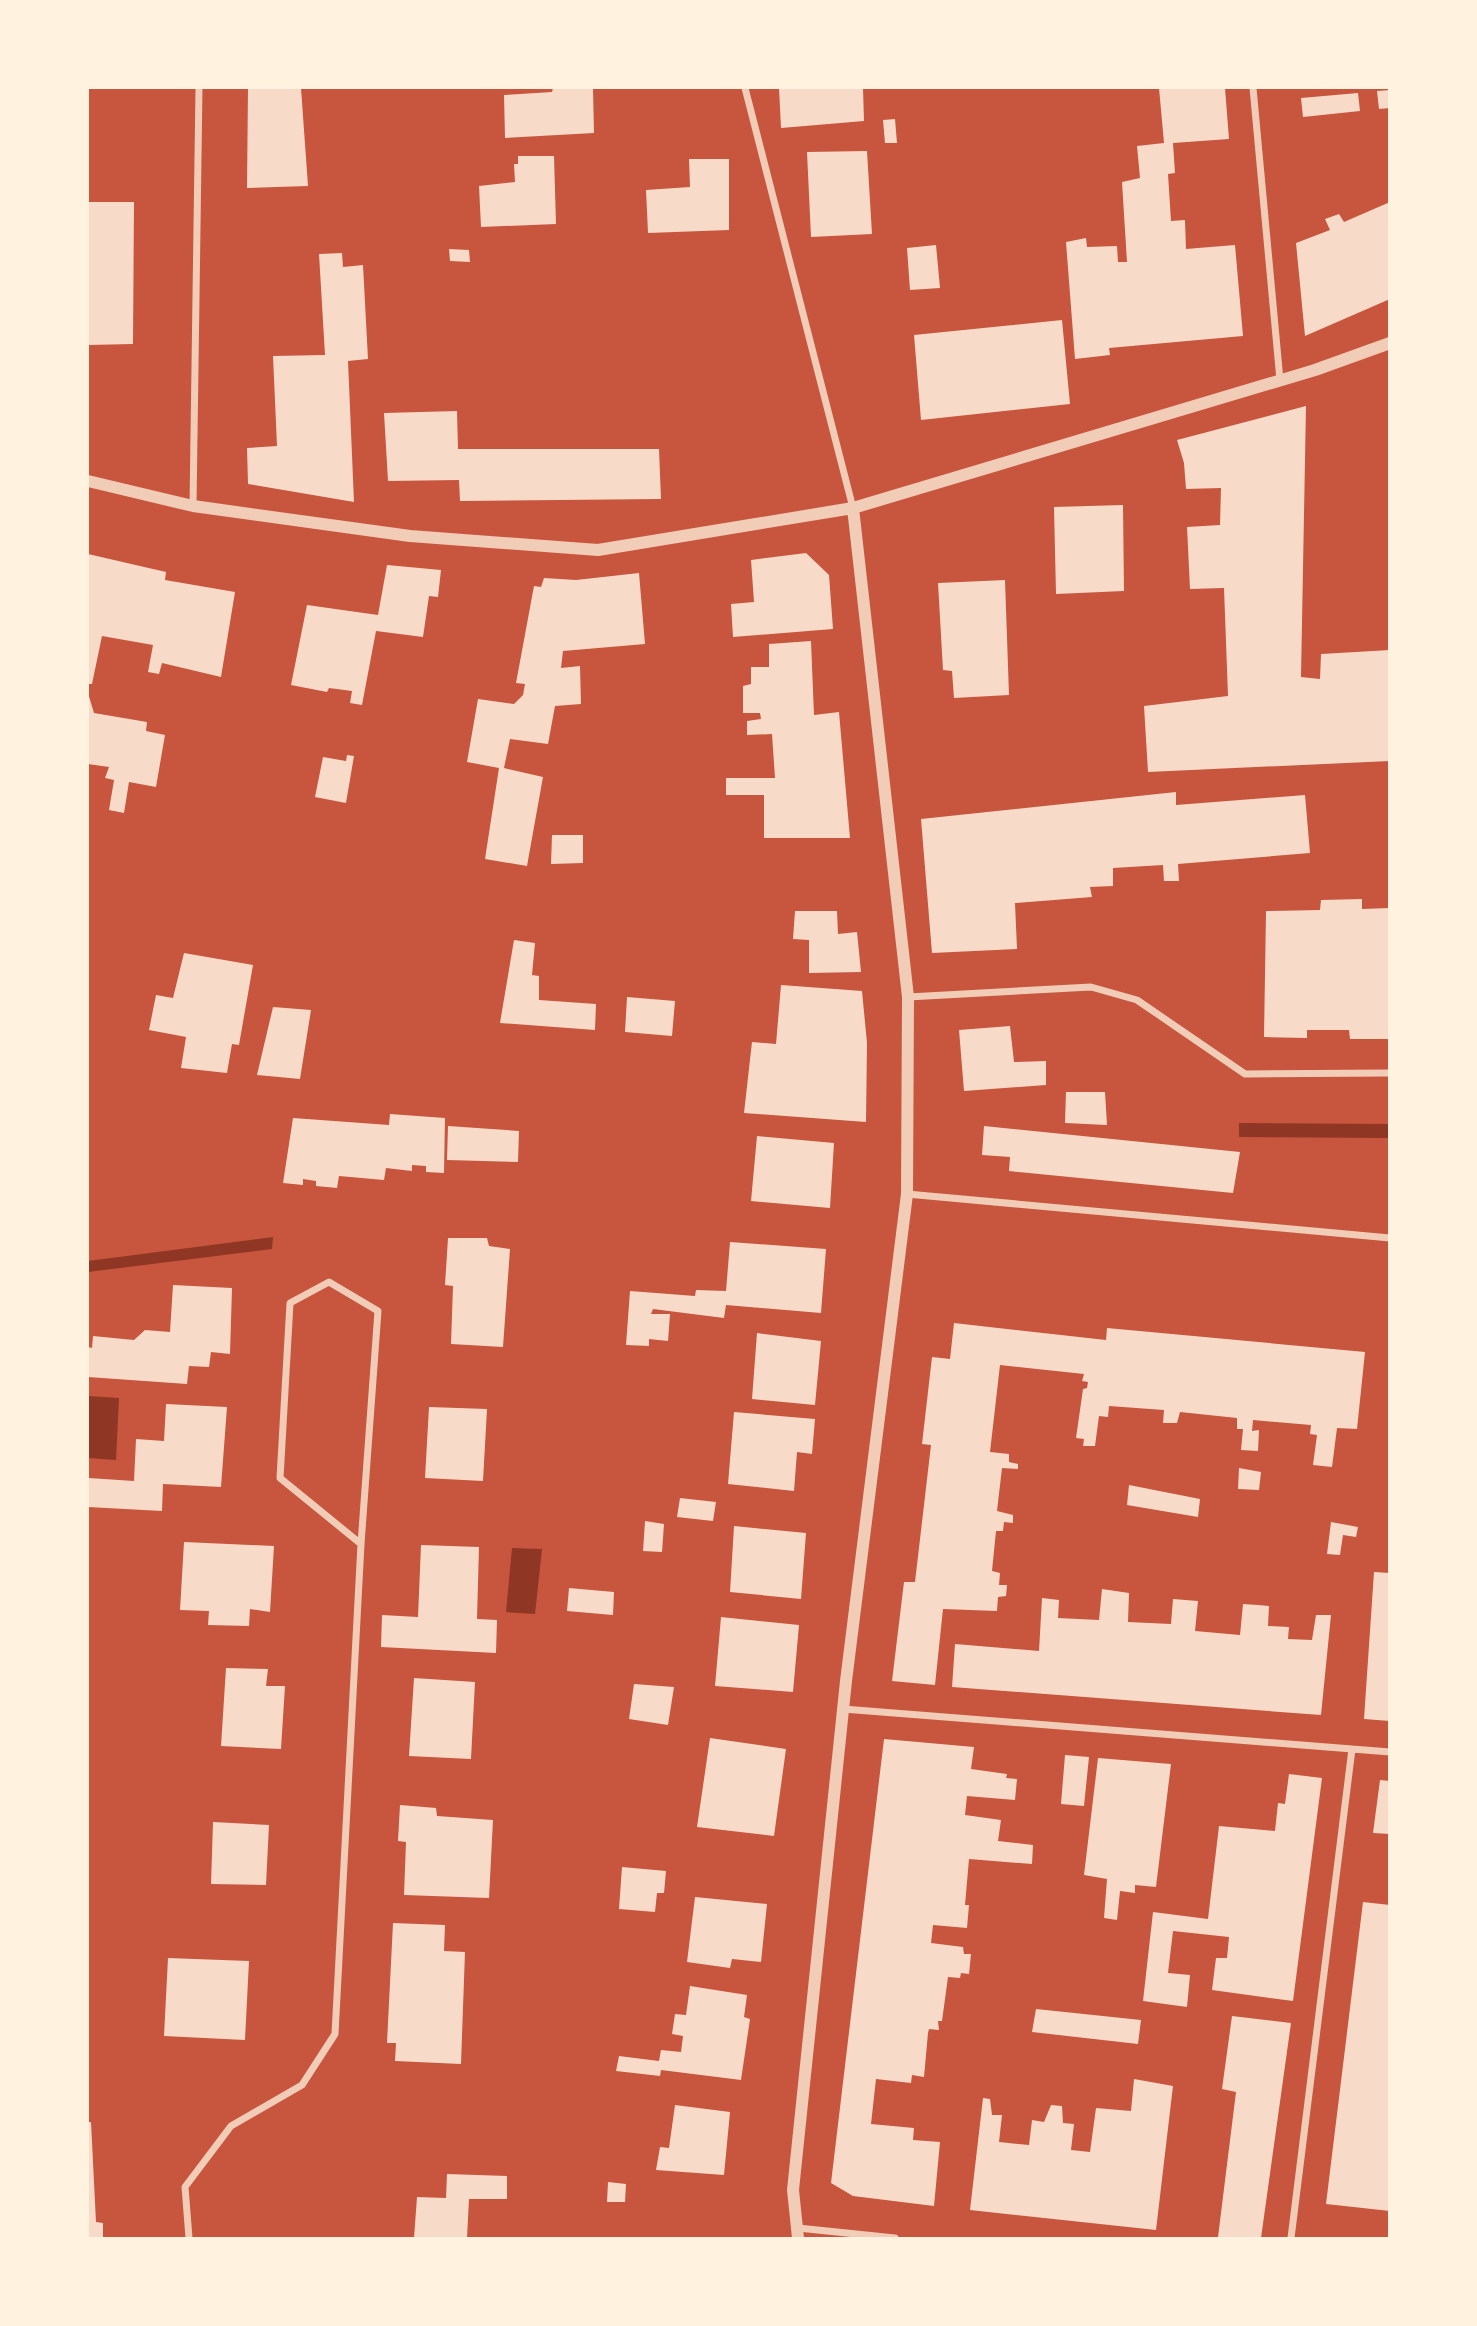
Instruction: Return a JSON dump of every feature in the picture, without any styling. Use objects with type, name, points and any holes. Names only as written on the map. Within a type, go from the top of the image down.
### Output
[{"type":"street","points":[[192,506],[200,88]]},
{"type":"street","points":[[744,88],[853,508],[908,997],[907,1194],[843,1709],[793,2190],[798,2233],[895,2238]]},
{"type":"street","points":[[1253,88],[1280,380]]},
{"type":"street","points":[[88,481],[192,506],[410,537],[598,550],[853,508],[1280,380],[1390,343]]},
{"type":"street","points":[[908,997],[1091,987],[1136,1000],[1245,1074],[1390,1073]]},
{"type":"street","points":[[907,1194],[1390,1238]]},
{"type":"street","points":[[189,2238],[185,2187],[231,2126],[302,2085],[335,2034],[361,1544],[378,1311],[328,1282],[290,1303],[280,1478],[361,1544]]},
{"type":"street","points":[[843,1709],[1390,1752]]},
{"type":"street","points":[[1291,2238],[1353,1749]]},
{"type":"shaded area","points":[[1239,1123],[1389,1124],[1389,1138],[1239,1137]]},
{"type":"shaded area","points":[[273,1237],[272,1249],[88,1272],[88,1261]]},
{"type":"shaded area","points":[[88,1396],[119,1398],[116,1460],[88,1458]]},
{"type":"shaded area","points":[[512,1548],[542,1549],[535,1614],[506,1612]]},
{"type":"building","points":[[248,88],[301,88],[308,186],[247,188]]},
{"type":"building","points":[[553,88],[593,88],[594,133],[505,138],[504,95],[552,92]]},
{"type":"building","points":[[779,88],[863,88],[864,121],[781,128]]},
{"type":"building","points":[[1159,88],[1225,88],[1229,139],[1173,143],[1175,173],[1168,174],[1171,221],[1185,220],[1186,249],[1235,245],[1243,336],[1109,348],[1110,355],[1075,359],[1066,242],[1086,238],[1087,247],[1117,246],[1118,262],[1127,262],[1122,182],[1140,178],[1137,146],[1164,143]]},
{"type":"building","points":[[1390,90],[1390,108],[1379,109],[1377,91]]},
{"type":"building","points":[[1358,93],[1360,111],[1303,117],[1301,98]]},
{"type":"building","points":[[895,119],[897,143],[885,143],[883,120]]},
{"type":"building","points":[[867,151],[872,234],[811,237],[807,152]]},
{"type":"building","points":[[518,156],[554,156],[556,224],[481,227],[479,186],[515,182],[514,164],[518,164]]},
{"type":"building","points":[[689,159],[729,159],[729,230],[648,233],[646,190],[690,187]]},
{"type":"building","points":[[88,202],[134,202],[133,344],[88,345]]},
{"type":"building","points":[[1390,202],[1390,299],[1305,336],[1296,243],[1330,230],[1325,219],[1339,214],[1344,222]]},
{"type":"building","points":[[936,245],[940,288],[910,290],[907,248]]},
{"type":"building","points":[[449,249],[469,250],[470,262],[450,261]]},
{"type":"building","points":[[342,253],[343,267],[363,265],[368,359],[348,361],[354,502],[248,484],[247,448],[277,446],[273,356],[325,355],[319,254]]},
{"type":"building","points":[[1062,320],[1070,404],[921,420],[914,335]]},
{"type":"building","points":[[1306,406],[1301,677],[1320,679],[1321,654],[1390,650],[1390,761],[1148,772],[1144,706],[1228,696],[1224,588],[1190,589],[1187,527],[1220,525],[1221,488],[1186,489],[1184,463],[1177,440]]},
{"type":"building","points":[[457,411],[458,449],[659,449],[661,499],[460,501],[459,480],[388,481],[384,413]]},
{"type":"building","points":[[1123,505],[1124,591],[1056,594],[1054,507]]},
{"type":"building","points":[[806,553],[829,575],[833,629],[733,637],[731,604],[754,602],[751,560]]},
{"type":"building","points":[[88,554],[166,572],[165,580],[235,592],[221,677],[162,663],[159,674],[148,672],[153,645],[102,636],[92,684],[88,684]]},
{"type":"building","points":[[387,565],[441,570],[438,597],[429,596],[423,637],[376,631],[362,705],[350,703],[352,691],[329,688],[327,692],[291,685],[307,605],[378,615]]},
{"type":"building","points":[[639,573],[645,644],[563,651],[561,668],[580,666],[581,704],[555,706],[548,744],[510,739],[504,768],[543,777],[527,866],[485,859],[499,768],[467,762],[478,699],[514,704],[523,695],[525,684],[516,683],[534,586],[541,587],[544,578],[576,580]]},
{"type":"building","points":[[1005,580],[1009,695],[954,698],[952,671],[943,670],[938,583]]},
{"type":"building","points":[[811,641],[814,715],[839,712],[850,838],[764,838],[764,795],[726,795],[726,778],[775,778],[772,734],[747,735],[747,721],[761,719],[760,713],[743,713],[743,686],[751,684],[751,667],[769,667],[769,644]]},
{"type":"building","points":[[88,693],[94,713],[147,722],[146,731],[165,735],[156,787],[129,782],[124,813],[109,810],[114,780],[105,778],[109,767],[88,764]]},
{"type":"building","points":[[347,755],[354,756],[346,803],[315,797],[323,757],[346,761]]},
{"type":"building","points":[[1176,792],[1176,805],[1305,795],[1310,853],[1178,864],[1179,881],[1164,881],[1163,865],[1113,868],[1113,886],[1090,887],[1092,897],[1015,903],[1017,949],[932,953],[921,819]]},
{"type":"building","points":[[552,835],[583,835],[583,863],[551,864]]},
{"type":"building","points":[[1362,899],[1362,909],[1390,908],[1390,1039],[1350,1039],[1349,1030],[1307,1030],[1307,1038],[1264,1037],[1266,911],[1320,910],[1321,900]]},
{"type":"building","points":[[795,911],[837,911],[838,934],[857,932],[861,972],[809,973],[809,940],[793,939]]},
{"type":"building","points":[[514,940],[535,943],[532,975],[539,976],[539,1000],[596,1004],[595,1030],[500,1023]]},
{"type":"building","points":[[184,953],[253,965],[239,1045],[232,1044],[227,1073],[181,1068],[186,1037],[149,1030],[156,995],[173,998]]},
{"type":"building","points":[[781,985],[862,991],[867,1043],[866,1122],[744,1113],[752,1042],[776,1044]]},
{"type":"building","points":[[627,997],[675,1001],[672,1036],[625,1032]]},
{"type":"building","points":[[273,1007],[311,1010],[300,1079],[257,1075]]},
{"type":"building","points":[[1010,1026],[1014,1062],[1046,1061],[1046,1085],[964,1091],[959,1030]]},
{"type":"building","points":[[1066,1092],[1105,1092],[1107,1125],[1065,1123]]},
{"type":"building","points":[[390,1114],[445,1118],[444,1173],[426,1172],[426,1166],[412,1165],[412,1171],[386,1168],[384,1180],[339,1176],[337,1188],[316,1186],[316,1181],[303,1179],[303,1185],[283,1183],[293,1118],[389,1125]]},
{"type":"building","points":[[448,1126],[519,1131],[518,1162],[447,1160]]},
{"type":"building","points":[[984,1126],[1240,1152],[1233,1193],[1009,1171],[1010,1157],[982,1155]]},
{"type":"building","points":[[757,1136],[834,1143],[830,1208],[751,1201]]},
{"type":"building","points":[[448,1238],[487,1238],[489,1246],[510,1249],[503,1347],[451,1344],[453,1286],[445,1285]]},
{"type":"building","points":[[730,1242],[826,1249],[821,1313],[726,1305],[724,1318],[653,1309],[651,1314],[670,1314],[668,1341],[649,1339],[649,1346],[626,1345],[630,1291],[695,1296],[696,1290],[726,1291]]},
{"type":"building","points":[[173,1285],[232,1288],[230,1354],[211,1352],[209,1367],[189,1366],[187,1384],[88,1377],[88,1347],[92,1348],[93,1336],[134,1340],[145,1330],[170,1332]]},
{"type":"building","points":[[954,1323],[1106,1340],[1107,1328],[1365,1352],[1357,1429],[1337,1428],[1332,1467],[1313,1465],[1317,1435],[1310,1434],[1311,1425],[1253,1420],[1252,1431],[1259,1430],[1258,1451],[1241,1450],[1243,1429],[1237,1429],[1237,1418],[1180,1412],[1177,1423],[1163,1423],[1164,1410],[1109,1406],[1108,1417],[1099,1416],[1095,1446],[1083,1446],[1084,1439],[1076,1438],[1083,1389],[1087,1388],[1088,1382],[1082,1381],[1084,1374],[1000,1365],[990,1452],[1009,1454],[1009,1462],[1018,1464],[1018,1469],[1002,1468],[997,1511],[1013,1515],[1013,1523],[1004,1522],[1003,1531],[996,1531],[992,1571],[1000,1573],[999,1585],[1007,1585],[1006,1596],[998,1597],[997,1611],[943,1609],[935,1685],[892,1681],[904,1582],[915,1582],[931,1445],[922,1444],[932,1357],[950,1359]]},
{"type":"building","points":[[757,1333],[821,1341],[815,1405],[752,1399]]},
{"type":"building","points":[[166,1404],[227,1407],[221,1487],[163,1484],[162,1511],[88,1507],[89,1478],[134,1481],[136,1439],[164,1441]]},
{"type":"building","points":[[429,1407],[487,1409],[483,1481],[425,1478]]},
{"type":"building","points":[[734,1412],[815,1419],[812,1454],[797,1452],[794,1491],[728,1484]]},
{"type":"building","points":[[1239,1468],[1261,1472],[1259,1490],[1238,1489]]},
{"type":"building","points":[[1129,1485],[1200,1499],[1198,1517],[1127,1505]]},
{"type":"building","points":[[680,1498],[716,1502],[713,1521],[677,1517]]},
{"type":"building","points":[[645,1521],[664,1524],[662,1552],[643,1551]]},
{"type":"building","points":[[1331,1522],[1358,1527],[1356,1537],[1343,1535],[1340,1555],[1327,1554]]},
{"type":"building","points":[[734,1526],[806,1533],[801,1599],[730,1592]]},
{"type":"building","points":[[184,1542],[274,1546],[270,1612],[250,1609],[249,1626],[208,1625],[209,1611],[180,1610]]},
{"type":"building","points":[[421,1545],[479,1547],[477,1619],[497,1620],[496,1653],[381,1647],[382,1615],[418,1617]]},
{"type":"building","points":[[1374,1572],[1390,1573],[1390,1721],[1364,1719]]},
{"type":"building","points":[[569,1588],[614,1592],[613,1615],[567,1611]]},
{"type":"building","points":[[1102,1589],[1129,1593],[1128,1622],[1171,1624],[1173,1599],[1198,1601],[1195,1631],[1240,1635],[1243,1604],[1258,1605],[1269,1606],[1268,1626],[1289,1627],[1288,1639],[1312,1640],[1316,1615],[1331,1615],[1321,1715],[952,1687],[955,1644],[1039,1651],[1042,1598],[1059,1600],[1058,1618],[1099,1620]]},
{"type":"building","points":[[721,1617],[799,1625],[793,1692],[715,1686]]},
{"type":"building","points":[[226,1668],[268,1669],[266,1686],[285,1686],[281,1749],[221,1746]]},
{"type":"building","points":[[414,1678],[475,1682],[471,1759],[409,1756]]},
{"type":"building","points":[[634,1684],[674,1687],[668,1725],[629,1719]]},
{"type":"building","points":[[710,1738],[786,1749],[774,1836],[697,1827]]},
{"type":"building","points":[[884,1739],[974,1747],[971,1769],[1007,1774],[1006,1778],[1017,1779],[1015,1800],[967,1796],[965,1815],[1001,1820],[998,1841],[1033,1845],[1032,1864],[969,1859],[965,1905],[969,1905],[967,1928],[933,1925],[931,1943],[963,1947],[964,1954],[971,1954],[969,1974],[961,1973],[960,1978],[948,1977],[942,2021],[938,2021],[939,2030],[929,2029],[928,2033],[924,2077],[912,2075],[911,2083],[876,2079],[871,2124],[914,2128],[913,2140],[940,2142],[934,2206],[853,2196],[831,2183]]},
{"type":"building","points":[[1065,1755],[1089,1757],[1084,1806],[1061,1804]]},
{"type":"building","points":[[1098,1758],[1171,1764],[1156,1887],[1135,1885],[1135,1893],[1120,1891],[1117,1920],[1104,1918],[1107,1879],[1084,1875]]},
{"type":"building","points":[[1289,1774],[1322,1778],[1293,2001],[1212,1990],[1216,1958],[1227,1958],[1229,1937],[1173,1931],[1168,1973],[1190,1975],[1187,2007],[1143,2001],[1153,1912],[1208,1919],[1219,1826],[1275,1831],[1278,1803],[1285,1804]]},
{"type":"building","points":[[1380,1780],[1390,1781],[1390,1834],[1373,1833]]},
{"type":"building","points":[[400,1805],[436,1808],[437,1816],[493,1820],[489,1898],[404,1895],[406,1842],[398,1841]]},
{"type":"building","points":[[213,1822],[269,1825],[266,1885],[211,1884]]},
{"type":"building","points":[[622,1867],[666,1871],[664,1893],[657,1893],[655,1912],[619,1909]]},
{"type":"building","points":[[695,1897],[767,1904],[761,1962],[732,1959],[730,1968],[687,1962]]},
{"type":"building","points":[[1363,1902],[1390,1905],[1390,2211],[1326,2204]]},
{"type":"building","points":[[393,1923],[445,1925],[444,1951],[465,1952],[461,2064],[395,2061],[396,2043],[387,2043]]},
{"type":"building","points":[[168,1958],[249,1961],[245,2040],[164,2036]]},
{"type":"building","points":[[690,1986],[747,1995],[744,2017],[750,2019],[741,2080],[661,2070],[660,2076],[616,2071],[619,2056],[659,2061],[661,2050],[681,2052],[683,2036],[672,2034],[675,2014],[686,2015]]},
{"type":"building","points":[[1036,2009],[1141,2020],[1138,2044],[1032,2032]]},
{"type":"building","points":[[1232,2016],[1291,2023],[1261,2238],[1218,2237],[1236,2092],[1222,2089]]},
{"type":"building","points":[[1134,2079],[1173,2086],[1156,2230],[970,2210],[983,2098],[990,2099],[992,2115],[1002,2115],[999,2142],[1029,2145],[1032,2120],[1044,2122],[1051,2105],[1062,2106],[1063,2123],[1074,2124],[1071,2150],[1090,2152],[1096,2108],[1131,2111]]},
{"type":"building","points":[[675,2105],[730,2112],[724,2175],[656,2170],[660,2147],[669,2148]]},
{"type":"building","points":[[88,2122],[91,2122],[96,2222],[103,2223],[103,2238],[88,2238]]},
{"type":"building","points":[[447,2174],[507,2176],[507,2199],[469,2199],[467,2238],[414,2238],[417,2197],[446,2198]]},
{"type":"building","points":[[608,2182],[626,2184],[625,2202],[607,2202]]}]
